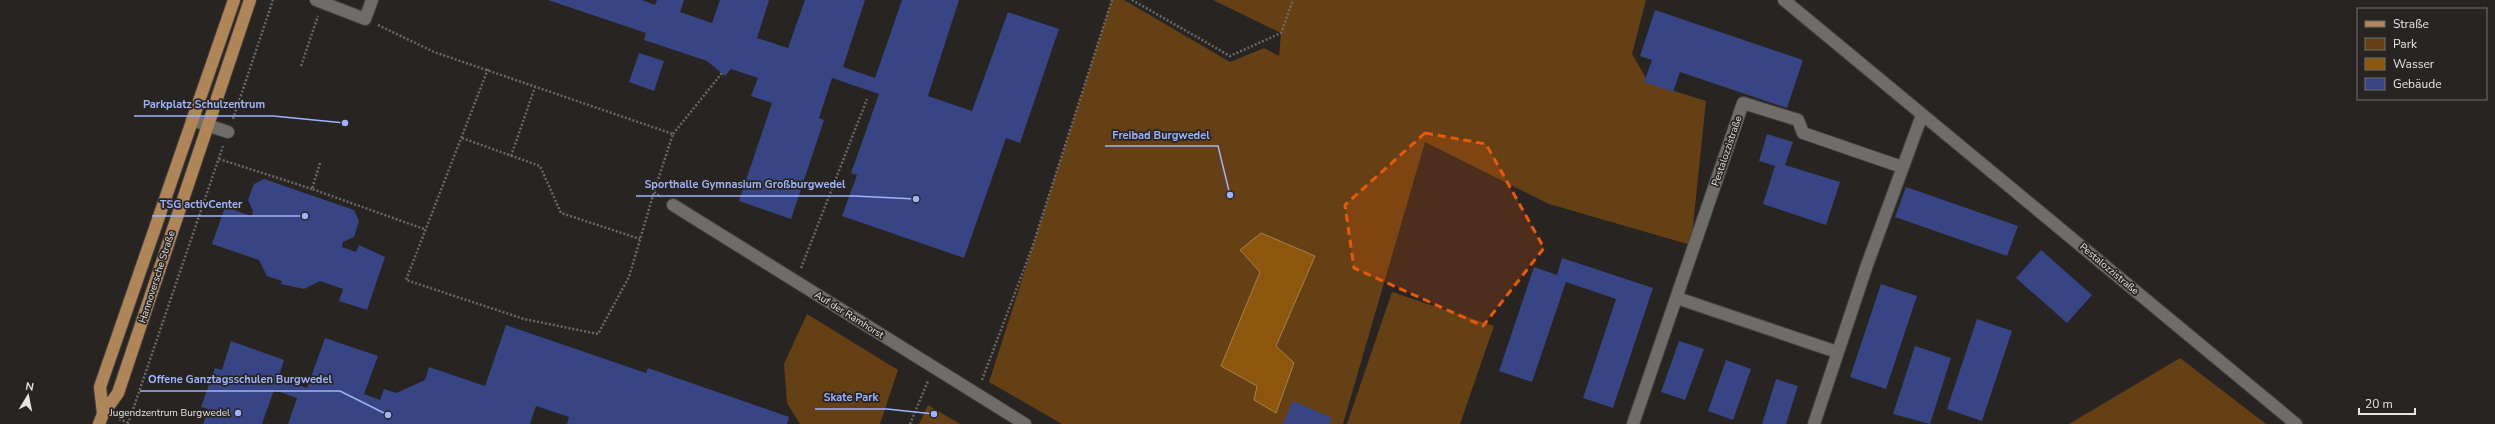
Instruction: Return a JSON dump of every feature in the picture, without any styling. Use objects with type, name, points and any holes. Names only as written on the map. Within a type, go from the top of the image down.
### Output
[{"type":"main road","name":"Hannoversche Straße","points":[[101,419],[100,387],[234,0]]},
{"type":"main road","name":"Hannoversche Straße","points":[[101,419],[118,393],[250,0]]},
{"type":"street","points":[[320,1],[366,19],[372,0]]},
{"type":"street","name":"Pestalozzistraße","points":[[1784,0],[2296,424]]},
{"type":"street","name":"Pestalozzistraße","points":[[1633,424],[1744,103],[1798,120],[1803,133],[1902,167]]},
{"type":"street","points":[[1814,424],[1837,352],[1902,167],[1922,115]]},
{"type":"street","points":[[192,120],[228,132]]},
{"type":"street","name":"Auf der Ramhorst","points":[[673,205],[1025,424]]},
{"type":"street","points":[[1676,298],[1837,352]]},
{"type":"path","points":[[128,424],[273,0]]},
{"type":"path","points":[[976,394],[1032,248],[1112,0]]},
{"type":"path","points":[[1132,0],[1230,56],[1281,32],[1293,0]]},
{"type":"path","points":[[301,66],[320,1]]},
{"type":"path","points":[[366,19],[434,52],[488,69],[535,87],[673,134]]},
{"type":"path","points":[[488,69],[462,138],[424,229],[406,280],[524,319],[598,334],[629,277],[673,134],[722,73]]},
{"type":"path","points":[[511,156],[535,87]]},
{"type":"path","points":[[796,282],[867,99]]},
{"type":"path","points":[[462,138],[540,166],[561,213],[640,239]]},
{"type":"path","points":[[219,159],[312,189],[424,229]]},
{"type":"path","points":[[312,189],[320,163]]},
{"type":"path","points":[[654,192],[673,205]]},
{"type":"path","points":[[910,424],[934,368]]},
{"type":"highlighted area","points":[[1425,133],[1486,144],[1544,248],[1483,326],[1354,268],[1345,205]]},
{"type":"green space","points":[[1112,0],[1124,0],[1230,62],[1264,48],[1279,56],[1281,33],[1213,0],[1646,0],[1632,54],[1649,83],[1706,101],[1691,245],[1549,204],[1425,142],[1343,424],[1062,424],[989,382]]},
{"type":"green space","points":[[1392,292],[1494,326],[1460,424],[1347,424]]},
{"type":"green space","points":[[807,314],[898,370],[880,424],[800,424],[787,403],[784,364]]},
{"type":"green space","points":[[2180,358],[2266,424],[2069,424]]},
{"type":"green space","points":[[928,405],[960,424],[919,424]]},
{"type":"water","points":[[1261,233],[1315,256],[1276,346],[1294,363],[1276,413],[1254,400],[1257,386],[1221,366],[1260,272],[1240,250]]},
{"type":"building","points":[[548,0],[642,0],[655,5],[657,0],[684,0],[680,12],[712,23],[720,0],[769,0],[757,38],[788,48],[805,0],[865,0],[843,67],[875,78],[902,0],[959,0],[928,96],[972,111],[1008,12],[1059,29],[1020,143],[1006,138],[964,258],[842,216],[857,175],[851,173],[879,94],[832,78],[819,118],[824,120],[791,219],[739,201],[772,103],[751,96],[758,78],[731,69],[725,76],[707,61],[644,40],[646,33]]},
{"type":"building","points":[[1655,10],[1803,60],[1787,108],[1680,72],[1673,92],[1644,82],[1652,60],[1640,56]]},
{"type":"building","points":[[639,53],[664,61],[654,91],[629,82]]},
{"type":"building","points":[[1767,134],[1793,142],[1785,165],[1840,182],[1826,225],[1763,204],[1775,166],[1759,161]]},
{"type":"building","points":[[264,179],[354,210],[359,221],[354,237],[343,242],[342,247],[356,252],[359,245],[385,257],[367,310],[339,301],[343,289],[320,281],[304,289],[281,284],[282,281],[267,276],[259,260],[212,244],[225,207],[252,216],[253,211],[248,200],[254,184]]},
{"type":"building","points":[[1906,187],[2018,226],[2007,256],[1895,217]]},
{"type":"building","points":[[2041,250],[2092,295],[2067,323],[2016,278]]},
{"type":"building","points":[[1562,258],[1653,288],[1613,408],[1583,398],[1616,299],[1566,282],[1532,382],[1499,371],[1534,267],[1557,275]]},
{"type":"building","points":[[1881,284],[1917,296],[1886,389],[1850,377]]},
{"type":"building","points":[[1977,319],[2012,331],[1982,421],[1947,409]]},
{"type":"building","points":[[506,325],[646,373],[648,368],[789,417],[787,424],[567,424],[569,417],[536,406],[530,424],[288,424],[297,398],[274,390],[262,424],[203,424],[208,409],[201,407],[215,368],[222,370],[231,341],[284,360],[278,378],[307,388],[325,338],[378,356],[364,394],[380,400],[384,389],[396,393],[425,380],[429,367],[485,386]]},
{"type":"building","points":[[1679,341],[1704,349],[1685,400],[1661,392]]},
{"type":"building","points":[[1915,346],[1951,358],[1930,424],[1893,414]]},
{"type":"building","points":[[1726,360],[1751,369],[1733,420],[1708,411]]},
{"type":"building","points":[[1776,379],[1798,386],[1786,424],[1762,424]]},
{"type":"building","points":[[1293,401],[1332,418],[1329,424],[1283,424]]},
{"type":"place","name":"Parkplatz Schulzentrum","points":[[345,123]]},
{"type":"place","name":"Freibad Burgwedel","points":[[1230,195]]},
{"type":"place","name":"Sporthalle Gymnasium Großburgwedel","points":[[916,199]]},
{"type":"place","name":"TSG activCenter","points":[[305,216]]},
{"type":"place","name":"Jugendzentrum Burgwedel","points":[[238,413]]},
{"type":"place","name":"Skate Park","points":[[934,414]]},
{"type":"place","name":"Offene Ganztagsschulen Burgwedel","points":[[388,415]]}]
